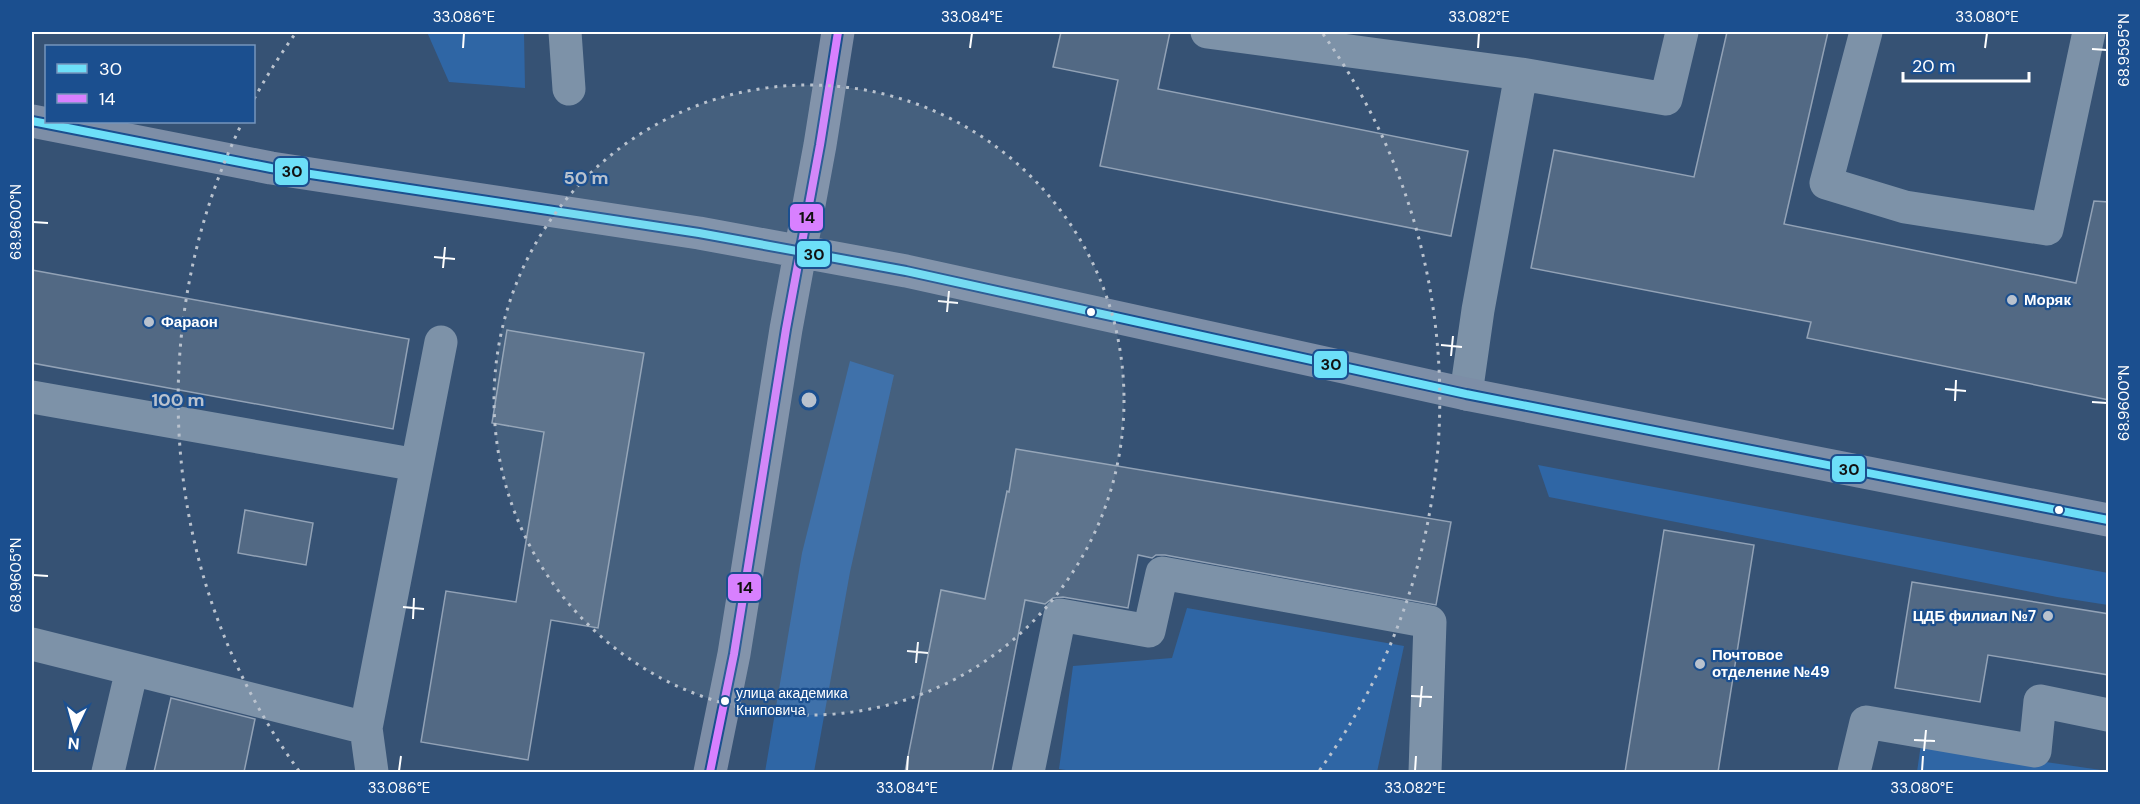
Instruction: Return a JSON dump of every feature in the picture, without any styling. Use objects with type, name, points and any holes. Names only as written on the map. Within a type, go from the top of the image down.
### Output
[{"type":"main road","points":[[710,772],[734,654],[837,32]]},
{"type":"main road","points":[[32,121],[271,168],[699,233],[906,271],[1466,394],[2109,520]]},
{"type":"lane","points":[[565,32],[569,89]]},
{"type":"lane","points":[[1207,32],[1521,74],[1666,99],[1682,32]]},
{"type":"lane","points":[[1866,32],[1826,183],[1905,207],[2047,228],[2089,32]]},
{"type":"lane","points":[[1466,394],[1478,310],[1521,74]]},
{"type":"lane","points":[[372,772],[366,728],[441,342]]},
{"type":"lane","points":[[32,397],[417,465]]},
{"type":"lane","points":[[1028,772],[1060,615],[1149,631],[1162,573],[1430,622],[1425,772]]},
{"type":"lane","points":[[32,644],[366,728]]},
{"type":"lane","points":[[108,772],[132,669]]},
{"type":"lane","points":[[1854,772],[1866,722],[2035,751],[2040,701],[2109,715]]},
{"type":"shaded area","points":[[427,32],[524,32],[525,88],[449,82]]},
{"type":"shaded area","points":[[850,361],[894,375],[850,572],[814,772],[765,772],[802,553]]},
{"type":"shaded area","points":[[1538,465],[2108,573],[2108,605],[2057,597],[1549,497]]},
{"type":"shaded area","points":[[1187,608],[1404,646],[1377,772],[1078,772],[1059,769],[1073,666],[1172,658]]},
{"type":"shaded area","points":[[1921,744],[2108,771],[2108,772],[1917,772]]},
{"type":"building","points":[[1061,32],[1170,32],[1158,89],[1468,151],[1451,236],[1100,166],[1118,80],[1053,67]]},
{"type":"building","points":[[1727,32],[1828,32],[1784,224],[2076,283],[2094,201],[2109,202],[2109,400],[1807,338],[1811,322],[1531,268],[1554,150],[1694,177]]},
{"type":"building","points":[[32,270],[409,339],[393,429],[32,363]]},
{"type":"building","points":[[507,330],[644,353],[598,628],[551,620],[528,760],[421,742],[446,591],[516,602],[544,432],[492,423]]},
{"type":"building","points":[[1016,449],[1451,522],[1436,605],[1165,555],[1156,555],[1152,558],[1138,555],[1128,608],[1063,597],[1053,598],[1045,604],[1025,600],[992,772],[905,772],[941,590],[985,599],[1007,491],[1009,492]]},
{"type":"building","points":[[245,510],[313,523],[306,565],[238,553]]},
{"type":"building","points":[[1664,530],[1754,545],[1718,772],[1625,772]]},
{"type":"building","points":[[1912,582],[2109,614],[2109,675],[1988,655],[1980,702],[1895,688]]},
{"type":"building","points":[[171,698],[255,719],[244,772],[154,772]]},
{"type":"transit line","name":"14","points":[[710,772],[734,654],[786,329],[838,32]]},
{"type":"transit line","name":"30","points":[[32,121],[271,168],[699,233],[906,271],[1466,394],[2108,520]]},
{"type":"place","name":"Моряк","points":[[2012,300]]},
{"type":"place","name":"Фараон","points":[[149,322]]},
{"type":"place","name":"ЦДБ филиал №7","points":[[2048,616]]},
{"type":"place","name":"Почтовое отделение №49","points":[[1700,664]]},
{"type":"place","name":"улица академика Книповича","points":[[725,701]]}]
